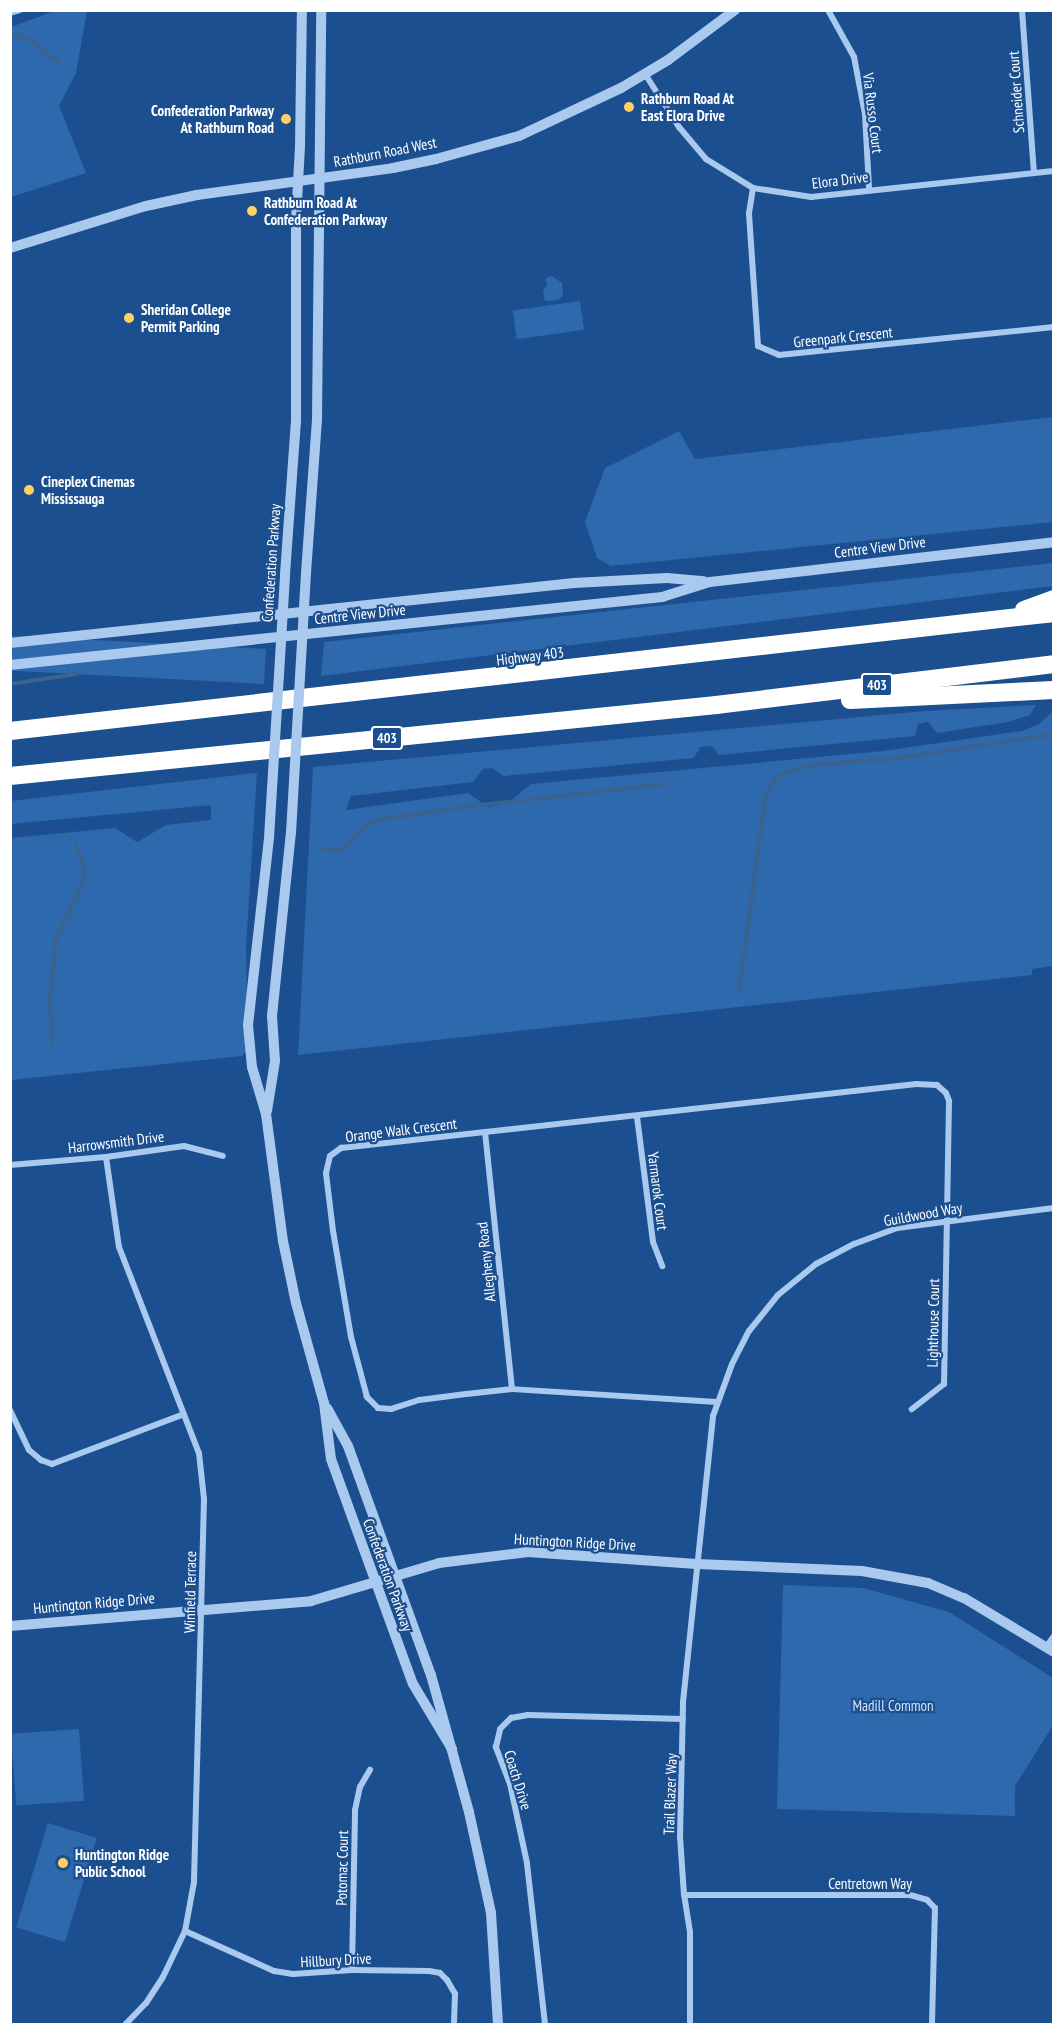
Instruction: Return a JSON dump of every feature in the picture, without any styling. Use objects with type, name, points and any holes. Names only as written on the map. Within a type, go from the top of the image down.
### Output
[{"type":"highway","points":[[1001,619],[1053,599]]},
{"type":"highway","name":"Highway 403","points":[[10,731],[1053,613]]},
{"type":"highway","name":"403","points":[[10,776],[716,705],[1053,664]]},
{"type":"highway","points":[[716,705],[1053,690]]},
{"type":"street","points":[[10,13],[20,10]]},
{"type":"street","name":"Confederation Parkway","points":[[302,10],[296,422],[269,838],[248,1025],[252,1067],[266,1114],[283,1241],[296,1303],[324,1403],[331,1459],[413,1684],[452,1749]]},
{"type":"street","name":"Confederation Parkway","points":[[266,1114],[275,1060],[272,1016],[291,833],[317,418],[321,10]]},
{"type":"street","name":"Rathburn Road West","points":[[10,248],[146,206],[197,195],[319,180],[436,159],[519,136],[575,112],[645,74],[704,36],[735,10]]},
{"type":"street","name":"Via Russo Court","points":[[828,10],[854,57],[865,114],[869,189]]},
{"type":"street","name":"Schneider Court","points":[[1022,10],[1034,172]]},
{"type":"street","name":"Elora Drive","points":[[645,74],[679,127],[706,159],[753,189],[811,197],[1053,171]]},
{"type":"street","name":"Greenpark Crescent","points":[[753,189],[750,214],[758,345],[778,355],[1053,327]]},
{"type":"street","name":"Centre View Drive","points":[[10,665],[662,597],[710,582],[1053,542]]},
{"type":"street","name":"Centre View Drive","points":[[10,642],[574,583],[667,578],[710,582]]},
{"type":"street","name":"Orange Walk Crescent","points":[[717,1402],[512,1389],[419,1400],[391,1409],[378,1408],[368,1397],[351,1337],[333,1231],[326,1173],[330,1156],[341,1148],[637,1117],[916,1084],[937,1085],[949,1101],[946,1222]]},
{"type":"street","name":"Yarmarok Court","points":[[637,1117],[653,1242],[662,1266]]},
{"type":"street","name":"Allegheny Road","points":[[485,1132],[512,1389]]},
{"type":"street","name":"Harrowsmith Drive","points":[[10,1165],[106,1157],[184,1146],[224,1156]]},
{"type":"street","name":"Winfield Terrace","points":[[106,1157],[118,1247],[199,1453],[203,1474],[197,1850],[185,1931],[163,1977],[146,2003],[126,2025]]},
{"type":"street","name":"Guildwood Way","points":[[697,1564],[713,1416],[717,1402],[732,1364],[749,1331],[778,1295],[816,1264],[854,1244],[897,1228],[1053,1208]]},
{"type":"street","name":"Lighthouse Court","points":[[912,1409],[944,1384],[946,1222]]},
{"type":"street","name":"Confederation Parkway","points":[[324,1403],[348,1446],[430,1675],[470,1812],[490,1913],[498,1994],[498,2025]]},
{"type":"street","points":[[10,1410],[29,1450],[41,1461],[52,1464],[184,1413]]},
{"type":"street","name":"Huntington Ridge Drive","points":[[10,1626],[202,1608],[311,1601],[439,1563],[519,1553],[862,1571],[928,1582],[964,1598],[1050,1650]]},
{"type":"street","name":"Trail Blazer Way","points":[[690,2025],[690,1932],[684,1895],[680,1837],[683,1719],[697,1564]]},
{"type":"street","points":[[1050,1650],[1053,1636]]},
{"type":"street","name":"Coach Drive","points":[[545,2025],[527,1863],[510,1784],[496,1747],[500,1729],[511,1718],[528,1715],[683,1719]]},
{"type":"street","name":"Potomac Court","points":[[352,1970],[355,1810],[360,1787],[370,1770]]},
{"type":"street","name":"Centretown Way","points":[[684,1895],[910,1895],[927,1900],[935,1908],[932,2025]]},
{"type":"street","name":"Hillbury Drive","points":[[185,1931],[274,1971],[293,1974],[352,1970],[440,1973],[455,1994],[454,2025]]},
{"type":"green space","points":[[57,10],[87,11],[76,73],[59,106],[86,173],[11,197],[11,27]]},
{"type":"green space","points":[[552,276],[562,283],[563,296],[558,300],[545,301],[543,291],[547,285],[546,278]]},
{"type":"green space","points":[[580,301],[584,330],[517,339],[513,310]]},
{"type":"green space","points":[[1053,417],[1053,522],[611,566],[597,558],[585,522],[605,468],[679,431],[695,459]]},
{"type":"green space","points":[[1053,563],[1053,586],[321,676],[324,642]]},
{"type":"green space","points":[[10,636],[266,649],[264,684],[10,671]]},
{"type":"green space","points":[[1036,705],[1030,715],[1008,722],[937,733],[928,722],[918,724],[915,736],[719,755],[712,746],[700,747],[694,758],[504,776],[492,768],[483,769],[473,782],[351,796],[346,810],[468,793],[488,807],[508,803],[531,784],[883,751],[1022,731],[1039,724],[1053,711],[1053,966],[1032,969],[1032,975],[298,1055],[313,767],[925,711]]},
{"type":"green space","points":[[257,773],[246,947],[248,1048],[242,1056],[11,1080],[11,838],[115,828],[137,842],[166,825],[211,820],[211,805],[11,824],[10,801]]},
{"type":"green space","name":"Madill Common","points":[[783,1585],[863,1588],[949,1612],[1053,1678],[1053,1725],[1015,1786],[1015,1816],[777,1809]]},
{"type":"green space","points":[[79,1729],[84,1801],[16,1806],[11,1734]]},
{"type":"green space","points":[[48,1823],[97,1838],[65,1942],[16,1927]]},
{"type":"waterway","points":[[10,33],[30,40],[59,63]]},
{"type":"waterway","points":[[10,684],[76,674]]},
{"type":"waterway","points":[[739,990],[765,799],[773,782],[783,773],[813,765],[893,759],[1054,734]]},
{"type":"waterway","points":[[322,849],[342,850],[359,831],[376,820],[472,806],[665,784]]},
{"type":"waterway","points":[[52,1044],[50,998],[56,938],[84,881],[84,867],[76,844]]},
{"type":"place","name":"Rathburn Road At East Elora Drive","points":[[629,107]]},
{"type":"place","name":"Confederation Parkway At Rathburn Road","points":[[286,119]]},
{"type":"place","name":"Rathburn Road At Confederation Parkway","points":[[252,211]]},
{"type":"place","name":"Sheridan College Permit Parking","points":[[129,318]]},
{"type":"place","name":"Cineplex Cinemas Mississauga","points":[[29,490]]},
{"type":"place","name":"Huntington Ridge Public School","points":[[63,1863]]}]
